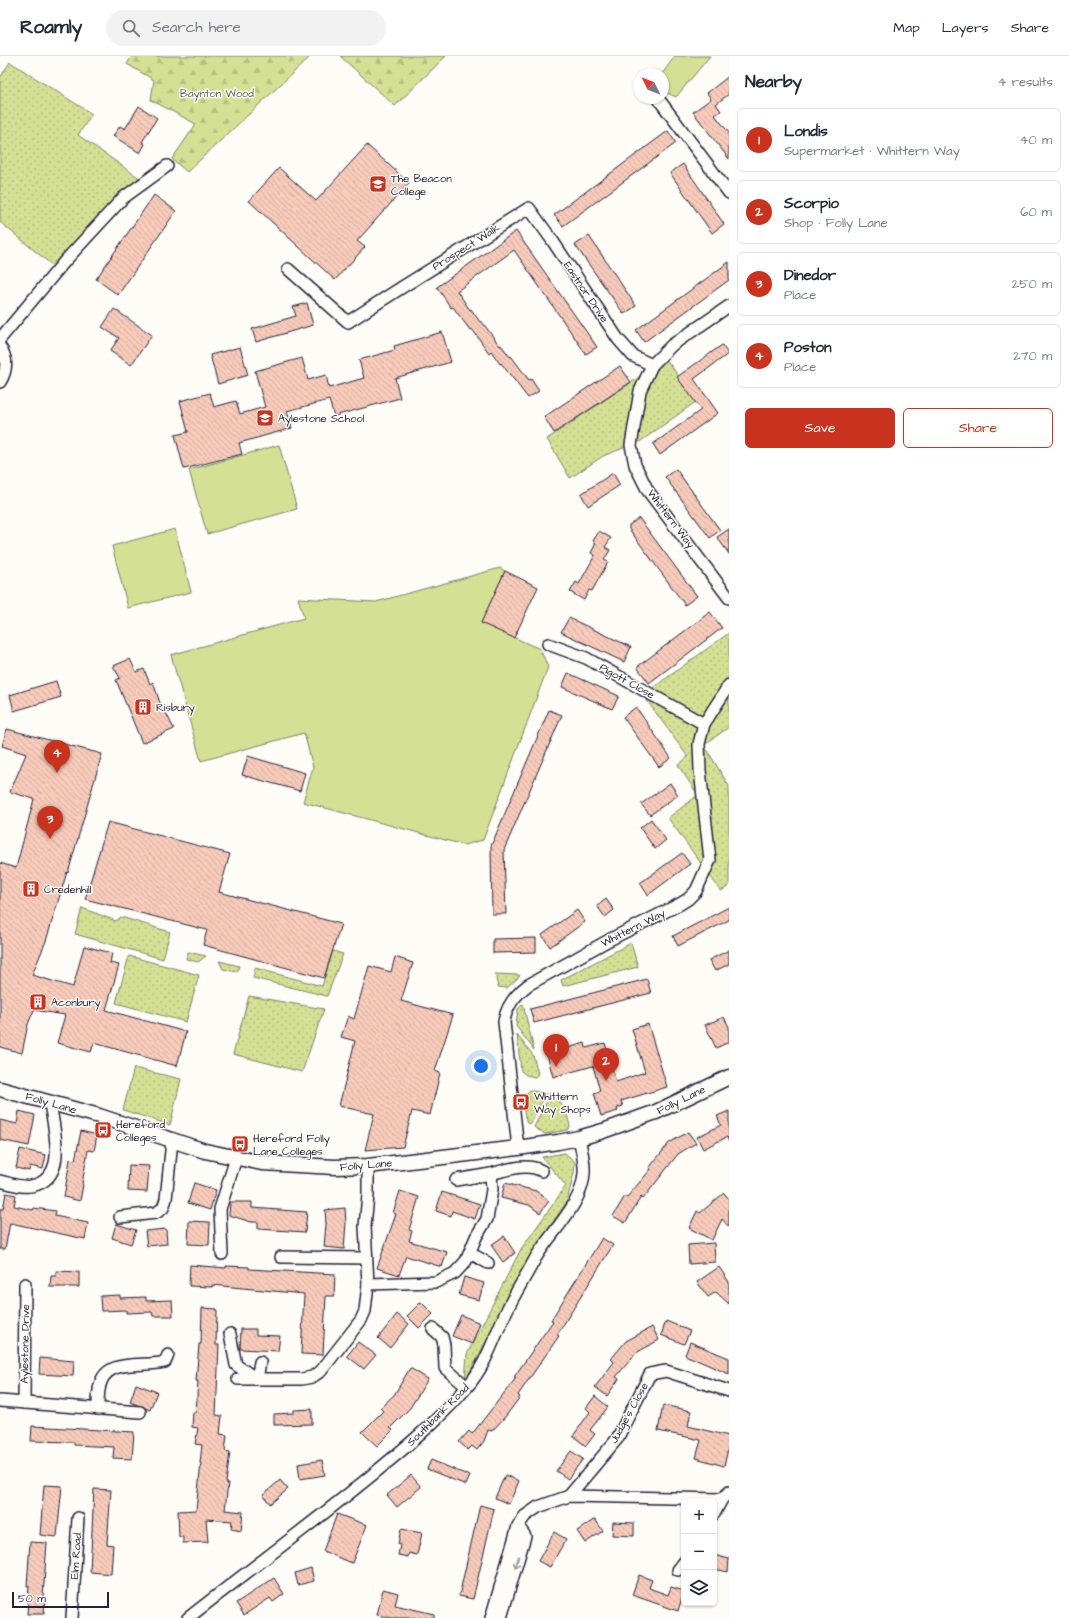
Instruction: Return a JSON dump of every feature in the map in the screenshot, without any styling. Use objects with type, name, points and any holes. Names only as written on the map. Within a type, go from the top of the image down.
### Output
[{"type":"street","points":[[662,104],[729,193]]},
{"type":"street","points":[[0,339],[65,261],[123,198],[167,166]]},
{"type":"street","name":"Prospect Walk","points":[[288,269],[348,322],[529,208]]},
{"type":"street","name":"Eastnor Drive","points":[[529,208],[618,339],[633,356],[652,366]]},
{"type":"street","name":"Whittern Way","points":[[729,306],[672,345],[652,366],[640,391],[631,445],[635,465],[648,491],[729,598]]},
{"type":"street","points":[[0,347],[3,351],[6,362],[5,372],[0,382]]},
{"type":"street","name":"Pigott Close","points":[[548,644],[586,658],[704,724]]},
{"type":"street","name":"Whittern Way","points":[[518,1148],[504,1022],[506,1011],[518,992],[528,985],[609,940],[680,904],[696,891],[710,860],[700,770],[699,744],[704,724],[729,685]]},
{"type":"street","name":"Folly Lane","points":[[0,1088],[99,1116],[172,1141],[236,1158],[262,1163],[312,1167],[368,1166],[518,1148],[579,1138],[656,1112],[729,1077]]},
{"type":"street","points":[[0,1181],[30,1186],[39,1183],[49,1176],[54,1168],[56,1159],[56,1147],[50,1102]]},
{"type":"street","name":"Southbank Road","points":[[188,1618],[348,1494],[407,1446],[467,1387],[483,1365],[495,1341],[507,1310],[538,1255],[572,1206],[582,1186],[584,1162],[579,1138]]},
{"type":"street","points":[[120,1217],[156,1213],[163,1208],[166,1199],[172,1141]]},
{"type":"street","points":[[222,1254],[220,1209],[236,1158]]},
{"type":"street","points":[[238,1380],[302,1379],[312,1377],[321,1371],[361,1320],[365,1311],[368,1284],[365,1226],[368,1195],[368,1166]]},
{"type":"street","points":[[456,1180],[516,1168],[536,1168],[542,1171]]},
{"type":"street","points":[[368,1284],[436,1282],[455,1273],[466,1261],[476,1237],[487,1219],[492,1190],[491,1174]]},
{"type":"street","points":[[470,1253],[488,1263]]},
{"type":"street","points":[[281,1257],[366,1258]]},
{"type":"street","name":"Aylestone Drive","points":[[24,1403],[25,1284]]},
{"type":"street","points":[[433,1329],[442,1337],[444,1345],[445,1368],[467,1387]]},
{"type":"street","points":[[230,1334],[236,1365],[257,1379]]},
{"type":"street","points":[[98,1409],[101,1382],[109,1370],[119,1366],[154,1365],[165,1362],[168,1355]]},
{"type":"street","points":[[257,1379],[260,1362]]},
{"type":"street","name":"Judge's Close","points":[[569,1496],[617,1439],[650,1374],[666,1371],[729,1391]]},
{"type":"street","points":[[0,1401],[140,1412]]},
{"type":"street","points":[[491,1618],[518,1526],[525,1516],[538,1507],[569,1496],[726,1495]]},
{"type":"street","points":[[717,1509],[726,1495]]},
{"type":"street","name":"Elm Road","points":[[72,1618],[78,1518]]},
{"type":"street","points":[[501,1618],[525,1536],[518,1526]]},
{"type":"green space","name":"Baynton Wood","points":[[132,56],[311,56],[187,172],[172,159],[196,124],[151,100],[154,80],[127,64]]},
{"type":"green space","points":[[340,56],[446,56],[395,106]]},
{"type":"green space","points":[[675,56],[710,56],[676,97],[669,94],[669,68],[666,68]]},
{"type":"green space","points":[[10,62],[92,114],[78,135],[145,182],[58,270],[0,222],[0,78]]},
{"type":"green space","points":[[666,359],[697,401],[641,441],[603,456],[570,478],[547,439]]},
{"type":"green space","points":[[279,445],[297,509],[207,534],[189,470]]},
{"type":"green space","points":[[175,529],[191,592],[128,608],[112,546]]},
{"type":"green space","points":[[500,568],[505,571],[481,623],[540,649],[548,667],[483,840],[464,845],[303,802],[313,767],[304,733],[201,761],[171,655],[304,618],[298,598],[376,602]]},
{"type":"green space","points":[[729,633],[729,727],[704,745],[729,786],[729,886],[721,891],[668,818],[698,795],[678,765],[688,757],[643,695]]},
{"type":"green space","points":[[82,908],[116,921],[121,917],[170,932],[163,959],[75,934]]},
{"type":"green space","points":[[631,943],[638,967],[563,986],[561,980]]},
{"type":"green space","points":[[333,951],[343,954],[327,996],[253,978],[255,968],[322,986]]},
{"type":"green space","points":[[188,952],[206,956],[198,962],[186,959]]},
{"type":"green space","points":[[129,956],[199,975],[186,1022],[116,1003]]},
{"type":"green space","points":[[219,961],[239,966],[237,972],[223,969]]},
{"type":"green space","points":[[495,974],[520,976],[507,988],[498,987]]},
{"type":"green space","points":[[249,996],[324,1009],[302,1072],[233,1054]]},
{"type":"green space","points":[[523,1004],[534,1050],[516,1026],[518,1009]]},
{"type":"green space","points":[[517,1035],[533,1055],[538,1074],[535,1077],[526,1075],[521,1071]]},
{"type":"green space","points":[[134,1068],[181,1079],[170,1125],[123,1110]]},
{"type":"green space","points":[[530,1090],[546,1094],[530,1124],[527,1123],[524,1110],[524,1101]]},
{"type":"green space","points":[[550,1095],[564,1108],[570,1126],[567,1130],[545,1134],[534,1127]]},
{"type":"green space","points":[[565,1153],[575,1162],[574,1173],[567,1201],[536,1248],[465,1381],[467,1354],[521,1249],[566,1186],[542,1157]]},
{"type":"building","points":[[729,76],[729,94],[716,104],[721,111],[715,115],[729,133],[729,159],[693,112],[711,99],[707,93]]},
{"type":"building","points":[[139,106],[157,118],[142,142],[145,144],[140,153],[113,136],[120,126],[125,129]]},
{"type":"building","points":[[668,131],[676,143],[563,226],[554,215]]},
{"type":"building","points":[[367,145],[409,183],[357,241],[365,247],[335,280],[249,201],[279,168],[316,201]]},
{"type":"building","points":[[683,164],[724,224],[712,233],[670,173]]},
{"type":"building","points":[[154,195],[176,211],[118,295],[96,279]]},
{"type":"building","points":[[516,231],[597,347],[586,354],[514,250],[457,291],[470,310],[471,309],[480,322],[482,322],[500,346],[501,345],[510,357],[511,356],[529,380],[531,379],[539,391],[528,398],[491,351],[489,353],[472,329],[470,330],[453,307],[451,308],[437,287]]},
{"type":"building","points":[[589,236],[636,306],[624,314],[575,245]]},
{"type":"building","points":[[729,262],[729,280],[644,342],[636,330]]},
{"type":"building","points":[[307,303],[313,325],[256,342],[252,329],[296,316],[293,307]]},
{"type":"building","points":[[114,309],[152,335],[131,365],[110,351],[119,338],[102,327]]},
{"type":"building","points":[[442,332],[451,362],[395,378],[400,398],[334,416],[329,400],[287,411],[292,428],[239,443],[242,454],[184,469],[175,435],[188,432],[180,401],[210,393],[214,407],[236,401],[240,414],[265,407],[255,371],[302,358],[308,380],[326,375],[329,388],[364,378],[359,360],[395,350],[394,346]]},
{"type":"building","points":[[722,345],[728,354],[694,379],[718,413],[660,455],[653,444],[701,410],[677,377]]},
{"type":"building","points":[[240,347],[248,375],[218,384],[210,355]]},
{"type":"building","points":[[620,366],[631,382],[554,433],[544,417]]},
{"type":"building","points":[[676,469],[720,530],[710,538],[665,477]]},
{"type":"building","points":[[613,473],[620,485],[588,506],[581,494]]},
{"type":"building","points":[[639,518],[697,596],[685,605],[629,529],[629,525]]},
{"type":"building","points":[[729,529],[729,554],[717,537]]},
{"type":"building","points":[[599,531],[611,538],[605,547],[610,550],[604,560],[608,562],[592,591],[589,590],[584,600],[570,592],[576,582],[579,584],[595,555],[591,553],[596,543],[593,541]]},
{"type":"building","points":[[505,571],[538,587],[514,638],[481,623]]},
{"type":"building","points":[[710,612],[722,628],[649,683],[637,667]]},
{"type":"building","points":[[569,618],[631,647],[624,662],[561,632]]},
{"type":"building","name":"Risbury","points":[[130,659],[136,672],[144,669],[150,684],[153,682],[163,712],[165,711],[174,729],[142,743],[116,680],[120,678],[113,666]]},
{"type":"building","points":[[568,673],[619,696],[612,709],[562,687]]},
{"type":"building","points":[[56,681],[61,697],[14,711],[10,695]]},
{"type":"building","points":[[636,707],[671,758],[659,767],[623,717]]},
{"type":"building","points":[[549,710],[562,715],[504,850],[506,914],[492,914],[491,846]]},
{"type":"building","points":[[7,729],[102,754],[68,873],[67,872],[46,941],[32,975],[73,987],[84,946],[112,953],[110,963],[119,965],[106,1010],[186,1032],[177,1066],[94,1043],[91,1052],[57,1043],[65,1015],[34,1010],[28,1024],[22,1053],[0,1047],[0,863],[16,868],[34,799],[10,792],[26,754],[2,746]]},
{"type":"building","points":[[248,756],[305,773],[300,791],[242,775]]},
{"type":"building","points":[[670,783],[678,795],[650,815],[641,804]]},
{"type":"building","points":[[651,819],[666,840],[655,849],[640,828]]},
{"type":"building","points":[[108,822],[230,854],[219,892],[341,924],[324,978],[203,945],[207,930],[85,899]]},
{"type":"building","points":[[682,853],[690,864],[648,895],[640,883]]},
{"type":"building","points":[[606,899],[614,910],[605,917],[597,906]]},
{"type":"building","points":[[729,907],[729,920],[678,946],[673,936]]},
{"type":"building","points":[[577,910],[585,922],[550,947],[542,935]]},
{"type":"building","points":[[536,938],[536,952],[493,953],[493,939]]},
{"type":"building","points":[[729,950],[729,964],[715,971],[709,960]]},
{"type":"building","points":[[395,957],[413,963],[401,1001],[453,1015],[435,1071],[440,1073],[430,1115],[412,1111],[403,1147],[365,1150],[374,1114],[339,1106],[355,1041],[341,1037],[348,1016],[354,1019],[369,966],[391,972]]},
{"type":"building","points":[[647,979],[651,993],[534,1023],[530,1009]]},
{"type":"building","points":[[724,1017],[729,1027],[729,1042],[716,1048],[705,1025]]},
{"type":"building","points":[[648,1024],[667,1087],[621,1101],[623,1106],[617,1108],[618,1111],[601,1116],[594,1093],[600,1091],[593,1066],[553,1077],[547,1054],[585,1043],[586,1048],[605,1043],[616,1082],[645,1072],[632,1029]]},
{"type":"building","points":[[19,1111],[35,1115],[29,1146],[0,1140],[0,1120],[17,1124]]},
{"type":"building","points":[[729,1111],[729,1142],[727,1137],[703,1149],[697,1137],[721,1125],[717,1116]]},
{"type":"building","points":[[81,1131],[97,1135],[94,1151],[88,1150],[80,1201],[64,1197],[70,1159],[75,1160]]},
{"type":"building","points":[[688,1132],[696,1143],[678,1154],[643,1199],[641,1197],[625,1223],[613,1216],[625,1196],[627,1197],[651,1169],[649,1168],[669,1143]]},
{"type":"building","points":[[20,1149],[46,1155],[43,1169],[30,1166],[29,1171],[16,1168]]},
{"type":"building","points":[[129,1165],[149,1166],[147,1192],[128,1191]]},
{"type":"building","points":[[194,1183],[216,1190],[210,1210],[188,1203]]},
{"type":"building","points":[[505,1183],[536,1191],[549,1201],[540,1213],[529,1205],[501,1198]]},
{"type":"building","points":[[400,1191],[419,1197],[409,1230],[412,1231],[409,1241],[447,1252],[442,1267],[406,1256],[399,1275],[377,1268],[396,1214],[393,1213]]},
{"type":"building","points":[[442,1192],[480,1204],[475,1219],[452,1211],[451,1216],[436,1211]]},
{"type":"building","points":[[6,1193],[16,1195],[14,1206],[33,1210],[34,1208],[56,1211],[55,1216],[88,1223],[85,1239],[10,1223],[5,1249],[0,1249],[0,1209],[3,1209]]},
{"type":"building","points":[[724,1193],[729,1199],[729,1227],[722,1219],[712,1240],[689,1228],[697,1211],[700,1213]]},
{"type":"building","points":[[230,1202],[252,1202],[252,1208],[307,1212],[305,1232],[258,1229],[258,1222],[251,1222],[229,1215]]},
{"type":"building","points":[[345,1208],[346,1223],[344,1249],[324,1247],[326,1224],[325,1210]]},
{"type":"building","points":[[189,1221],[210,1222],[209,1245],[188,1244]]},
{"type":"building","points":[[116,1224],[136,1230],[131,1244],[112,1238]]},
{"type":"building","points":[[166,1229],[167,1244],[147,1246],[145,1231]]},
{"type":"building","points":[[504,1236],[515,1253],[503,1262],[491,1245]]},
{"type":"building","points":[[602,1238],[613,1245],[557,1335],[559,1336],[518,1395],[520,1397],[505,1417],[492,1431],[488,1430],[484,1441],[477,1450],[472,1446],[468,1450],[459,1442],[469,1431],[472,1434],[516,1378],[514,1377],[553,1321],[551,1320]]},
{"type":"building","points":[[714,1243],[715,1262],[689,1264],[688,1245]]},
{"type":"building","points":[[190,1265],[226,1268],[226,1266],[249,1267],[249,1269],[335,1274],[334,1296],[326,1296],[323,1355],[301,1354],[304,1294],[212,1285],[212,1287],[189,1286]]},
{"type":"building","points":[[719,1267],[729,1282],[729,1304],[716,1292],[708,1297],[697,1282]]},
{"type":"building","points":[[56,1271],[79,1272],[79,1287],[50,1287],[51,1276],[56,1276]]},
{"type":"building","points":[[464,1277],[484,1283],[479,1300],[459,1295]]},
{"type":"building","points":[[120,1295],[120,1298],[146,1297],[146,1301],[172,1300],[173,1316],[153,1316],[152,1312],[126,1313],[126,1310],[101,1311],[100,1296]]},
{"type":"building","points":[[421,1302],[433,1314],[419,1328],[407,1316]]},
{"type":"building","points":[[202,1308],[217,1309],[216,1345],[219,1345],[216,1415],[222,1416],[220,1434],[227,1435],[225,1451],[230,1452],[226,1483],[228,1483],[225,1510],[243,1512],[241,1531],[231,1529],[232,1521],[206,1519],[208,1542],[183,1543],[183,1537],[179,1537],[178,1511],[196,1510],[201,1463],[202,1445],[195,1444],[198,1428],[192,1427],[193,1412],[196,1412],[198,1381],[196,1381],[199,1344],[201,1344]]},
{"type":"building","points":[[397,1314],[409,1324],[390,1348],[378,1338]]},
{"type":"building","points":[[461,1315],[480,1323],[472,1344],[452,1336]]},
{"type":"building","points":[[666,1321],[690,1331],[684,1344],[661,1335]]},
{"type":"building","points":[[652,1327],[659,1340],[636,1353],[616,1377],[619,1379],[607,1396],[595,1387],[614,1362],[611,1359],[626,1341]]},
{"type":"building","points":[[241,1329],[256,1329],[256,1335],[280,1336],[278,1351],[240,1349]]},
{"type":"building","points":[[358,1342],[376,1355],[364,1369],[347,1356]]},
{"type":"building","points":[[690,1342],[729,1358],[729,1374],[685,1355]]},
{"type":"building","points":[[40,1358],[74,1361],[73,1376],[39,1374]]},
{"type":"building","points":[[410,1368],[428,1379],[410,1408],[390,1428],[393,1430],[377,1446],[362,1432],[383,1411],[380,1408],[394,1395]]},
{"type":"building","points":[[136,1384],[157,1392],[150,1410],[130,1402]]},
{"type":"building","points":[[595,1396],[608,1407],[590,1430],[595,1434],[586,1446],[573,1436],[590,1412],[586,1408]]},
{"type":"building","points":[[663,1405],[691,1411],[688,1426],[729,1436],[729,1445],[724,1466],[696,1458],[701,1440],[658,1431]]},
{"type":"building","points":[[312,1409],[312,1424],[274,1425],[274,1414],[294,1413],[294,1410]]},
{"type":"building","points":[[32,1426],[134,1432],[132,1459],[113,1458],[114,1447],[74,1445],[74,1442],[31,1441]]},
{"type":"building","points":[[571,1451],[583,1459],[568,1479],[556,1471]]},
{"type":"building","points":[[322,1460],[325,1475],[300,1479],[298,1464]]},
{"type":"building","points":[[431,1460],[470,1476],[466,1485],[427,1469]]},
{"type":"building","points":[[411,1475],[421,1487],[397,1507],[387,1495]]},
{"type":"building","points":[[505,1475],[519,1481],[509,1504],[495,1498]]},
{"type":"building","points":[[280,1480],[288,1489],[270,1504],[263,1495]]},
{"type":"building","points":[[44,1485],[62,1486],[57,1537],[40,1535]]},
{"type":"building","points":[[94,1489],[111,1490],[107,1544],[113,1545],[111,1574],[90,1572]]},
{"type":"building","points":[[480,1505],[494,1509],[473,1599],[459,1596]]},
{"type":"building","points":[[337,1514],[367,1525],[352,1563],[323,1551]]},
{"type":"building","points":[[595,1519],[603,1531],[585,1543],[577,1531]]},
{"type":"building","points":[[613,1522],[634,1523],[634,1536],[612,1535]]},
{"type":"building","points":[[401,1529],[422,1533],[417,1555],[409,1553],[408,1557],[398,1555],[400,1545],[398,1544]]},
{"type":"building","points":[[554,1532],[566,1539],[550,1567],[538,1561]]},
{"type":"building","points":[[30,1542],[47,1543],[43,1597],[45,1597],[44,1614],[27,1614]]},
{"type":"building","points":[[717,1556],[729,1559],[728,1572],[717,1570]]},
{"type":"building","points":[[311,1568],[314,1581],[298,1585],[295,1573]]},
{"type":"building","points":[[639,1575],[652,1580],[649,1588],[668,1595],[671,1587],[681,1590],[681,1601],[678,1611],[632,1595]]},
{"type":"building","points":[[274,1578],[284,1594],[273,1602],[270,1598],[244,1615],[236,1603]]},
{"type":"building","points":[[383,1589],[398,1593],[395,1605],[434,1614],[434,1618],[391,1618],[377,1615]]},
{"type":"place","name":"The Beacon College","points":[[378,184]]},
{"type":"place","name":"Aylestone School","points":[[265,418]]},
{"type":"place","name":"Risbury","points":[[143,707]]},
{"type":"place","name":"Poston","points":[[57,773]]},
{"type":"place","name":"Dinedor","points":[[50,839]]},
{"type":"place","name":"Credenhill","points":[[31,889]]},
{"type":"place","name":"Aconbury","points":[[38,1002]]},
{"type":"place","name":"Londis","points":[[556,1067]]},
{"type":"place","name":"Scorpio","points":[[606,1081]]},
{"type":"place","name":"Whittern Way Shops","points":[[521,1102]]},
{"type":"place","name":"Hereford Colleges","points":[[103,1130]]},
{"type":"place","name":"Hereford Folly Lane Colleges","points":[[240,1144]]}]
